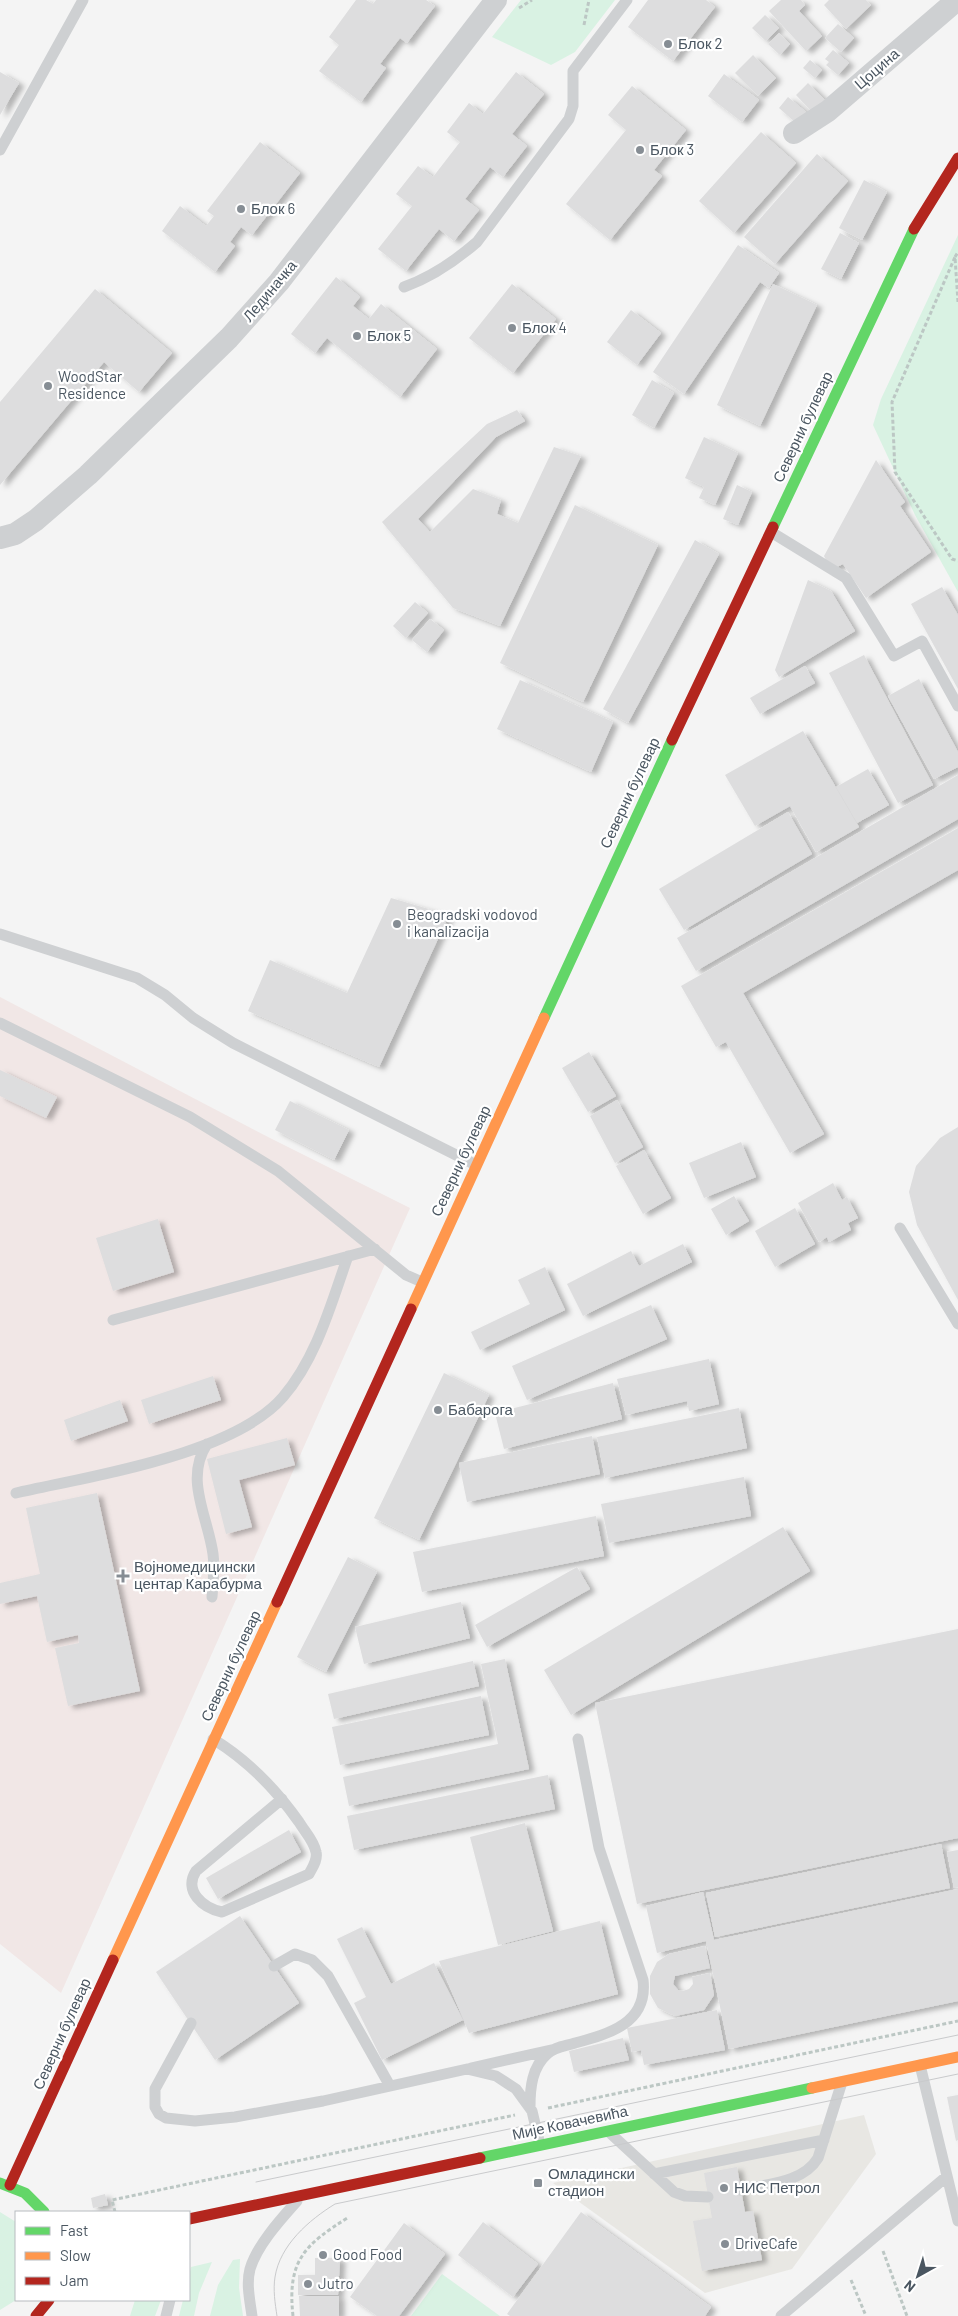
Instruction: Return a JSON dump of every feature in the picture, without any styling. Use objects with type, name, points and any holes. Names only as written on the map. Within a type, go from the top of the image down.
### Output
[{"type":"street","name":"Лединачка","points":[[0,538],[15,534],[36,520],[88,474],[240,327],[279,282],[496,0]]},
{"type":"street","name":"Цоцина","points":[[794,133],[828,111],[957,0]]},
{"type":"street","name":"Северни булевар","points":[[5,2184],[213,1739],[670,743],[915,226],[958,158]]},
{"type":"street","name":"Мије Ковачевића","points":[[190,2219],[958,2057]]},
{"type":"street","points":[[5,2184],[24,2193],[43,2211]]},
{"type":"street","points":[[36,2316],[48,2301]]},
{"type":"lane","points":[[0,150],[83,0]]},
{"type":"lane","points":[[404,287],[428,279],[477,242],[568,119],[573,106],[573,71],[628,0]]},
{"type":"lane","points":[[770,532],[846,578],[894,656],[922,641],[958,706]]},
{"type":"lane","points":[[0,934],[137,978],[164,995],[193,1018],[233,1043],[476,1165]]},
{"type":"lane","points":[[0,1024],[66,1054],[197,1122],[278,1171],[406,1275],[422,1282]]},
{"type":"lane","points":[[900,1228],[958,1324]]},
{"type":"lane","points":[[113,1320],[375,1249]]},
{"type":"lane","points":[[16,1493],[170,1457],[206,1444],[255,1421],[282,1398],[293,1384],[310,1355],[324,1325],[348,1256]]},
{"type":"lane","points":[[206,1444],[198,1462],[197,1474],[199,1496],[214,1556],[212,1597]]},
{"type":"lane","points":[[213,1739],[257,1771],[282,1799],[312,1841],[317,1854],[315,1864],[309,1874],[222,1912],[212,1910],[200,1901],[191,1889],[192,1878],[196,1871],[282,1799]]},
{"type":"lane","points":[[191,2023],[155,2089],[155,2107],[159,2114],[166,2118],[195,2121],[235,2117],[467,2069],[556,2048],[600,2036],[619,2028],[640,2007],[645,1994],[643,1980],[599,1848],[578,1739]]},
{"type":"lane","points":[[274,1966],[295,1954],[312,1960],[328,1976],[390,2086]]},
{"type":"lane","points":[[540,2145],[530,2108],[530,2093],[533,2077],[539,2063],[548,2053],[556,2048]]},
{"type":"lane","points":[[920,2065],[958,2221]]},
{"type":"lane","points":[[467,2069],[496,2076],[516,2089],[530,2108]]},
{"type":"lane","points":[[741,2190],[798,2176],[806,2172],[818,2158],[842,2081]]},
{"type":"lane","points":[[607,2130],[669,2188],[680,2194],[708,2197]]},
{"type":"lane","points":[[654,2174],[824,2140]]},
{"type":"lane","points":[[781,2316],[946,2177]]},
{"type":"lane","points":[[252,2316],[249,2295],[250,2268],[270,2234],[302,2195]]},
{"type":"lane","points":[[166,2316],[170,2301]]},
{"type":"path","points":[[958,252],[892,402],[895,472],[952,559],[958,561]]},
{"type":"path","points":[[955,257],[958,302]]},
{"type":"path","points":[[293,2316],[290,2292],[296,2266],[308,2249],[324,2233],[349,2217]]},
{"type":"path","points":[[877,2236],[907,2316]]},
{"type":"path","points":[[844,2263],[866,2316]]},
{"type":"shaded area","name":"Војномедицински центар Карабурма","points":[[0,997],[270,1138],[410,1208],[61,1993],[0,1944]]},
{"type":"shaded area","points":[[864,2115],[876,2154],[792,2269],[705,2293],[553,2183]]},
{"type":"green space","points":[[521,0],[615,0],[575,52],[551,65],[492,37]]},
{"type":"green space","points":[[958,235],[958,592],[915,515],[873,425],[881,399]]},
{"type":"green space","points":[[0,2212],[15,2221],[15,2301],[0,2310]]},
{"type":"green space","points":[[240,2259],[239,2288],[243,2316],[210,2316],[218,2285],[233,2260]]},
{"type":"green space","points":[[212,2262],[199,2293],[194,2316],[179,2316],[183,2301],[190,2301],[191,2267]]},
{"type":"green space","points":[[442,2274],[500,2316],[411,2316]]},
{"type":"green space","points":[[135,2301],[161,2301],[155,2316],[130,2316]]},
{"type":"building","points":[[356,0],[366,0],[373,4],[376,0],[426,0],[435,6],[407,43],[400,38],[380,64],[386,68],[361,102],[319,71],[339,45],[329,37]]},
{"type":"building","name":"Блок 2","points":[[648,0],[706,0],[715,7],[673,61],[628,27]]},
{"type":"building","points":[[781,0],[801,0],[805,5],[799,11],[822,36],[806,51],[769,11]]},
{"type":"building","points":[[829,0],[866,0],[871,5],[846,29],[824,5]]},
{"type":"building","points":[[765,15],[779,28],[766,41],[752,28]]},
{"type":"building","points":[[838,24],[854,38],[841,52],[825,38]]},
{"type":"building","points":[[779,33],[790,44],[780,55],[768,44]]},
{"type":"building","points":[[833,50],[849,63],[838,75],[826,65],[829,62],[825,59]]},
{"type":"building","points":[[753,55],[776,78],[758,96],[735,73]]},
{"type":"building","points":[[810,60],[822,70],[815,78],[803,68]]},
{"type":"building","points":[[0,72],[19,83],[0,115]]},
{"type":"building","points":[[516,72],[544,94],[512,134],[527,146],[503,177],[490,167],[465,199],[479,210],[454,241],[439,229],[406,271],[378,249],[412,206],[396,194],[418,166],[433,177],[460,142],[447,132],[469,103],[483,114]]},
{"type":"building","points":[[724,74],[759,100],[742,122],[708,96]]},
{"type":"building","points":[[808,83],[828,103],[815,115],[796,95]]},
{"type":"building","name":"Блок 3","points":[[632,86],[686,130],[654,170],[662,176],[610,240],[566,204],[626,130],[608,115]]},
{"type":"building","points":[[788,97],[806,112],[796,123],[779,108]]},
{"type":"building","points":[[761,132],[796,163],[734,233],[699,201]]},
{"type":"building","name":"Блок 6","points":[[260,142],[300,173],[252,235],[241,227],[230,242],[235,246],[215,272],[162,231],[180,206],[206,226],[214,216],[207,211]]},
{"type":"building","points":[[817,154],[848,181],[775,264],[744,237]]},
{"type":"building","points":[[864,180],[887,192],[862,240],[839,228]]},
{"type":"building","points":[[840,233],[859,243],[841,279],[821,269]]},
{"type":"building","points":[[738,245],[779,273],[769,288],[760,282],[684,394],[653,372]]},
{"type":"building","name":"Блок 5","points":[[336,277],[360,297],[353,306],[369,319],[381,304],[437,349],[400,397],[327,338],[315,353],[291,334]]},
{"type":"building","name":"Блок 4","points":[[512,284],[556,319],[513,373],[469,338]]},
{"type":"building","points":[[773,284],[817,305],[760,426],[717,405]]},
{"type":"building","name":"WoodStar Residence","points":[[95,289],[172,353],[139,392],[104,362],[0,485],[0,402]]},
{"type":"building","points":[[631,310],[661,333],[637,365],[607,342]]},
{"type":"building","points":[[652,380],[674,393],[654,428],[632,415]]},
{"type":"building","points":[[517,410],[525,421],[496,437],[418,519],[430,532],[473,489],[501,500],[497,514],[518,523],[554,447],[581,456],[500,626],[453,608],[382,522],[487,424]]},
{"type":"building","points":[[704,437],[738,453],[715,505],[699,498],[704,487],[685,478]]},
{"type":"building","points":[[876,460],[905,502],[900,506],[931,552],[866,598],[843,564],[831,570],[824,556]]},
{"type":"building","points":[[737,485],[752,492],[738,525],[723,519]]},
{"type":"building","points":[[575,505],[658,545],[583,702],[500,663]]},
{"type":"building","points":[[695,540],[719,554],[628,723],[603,709]]},
{"type":"building","points":[[808,580],[831,591],[855,631],[779,677],[775,670]]},
{"type":"building","points":[[942,587],[958,615],[958,689],[911,604]]},
{"type":"building","points":[[415,602],[428,613],[406,638],[393,626]]},
{"type":"building","points":[[430,619],[444,630],[427,652],[412,640]]},
{"type":"building","points":[[864,655],[933,785],[898,803],[829,673]]},
{"type":"building","points":[[805,666],[815,683],[760,714],[750,698]]},
{"type":"building","points":[[919,679],[958,752],[958,767],[934,779],[888,696]]},
{"type":"building","points":[[520,680],[613,722],[591,772],[497,729]]},
{"type":"building","points":[[803,731],[859,827],[816,852],[790,806],[755,826],[725,775]]},
{"type":"building","points":[[868,769],[889,805],[857,823],[836,787]]},
{"type":"building","points":[[958,775],[958,819],[696,971],[677,938]]},
{"type":"building","points":[[788,812],[812,854],[684,930],[659,889]]},
{"type":"building","points":[[958,828],[958,870],[743,993],[824,1134],[790,1153],[726,1042],[716,1047],[681,986]]},
{"type":"building","points":[[391,898],[449,915],[379,1067],[248,1011],[270,960],[347,993]]},
{"type":"building","points":[[589,1052],[616,1096],[588,1112],[562,1068]]},
{"type":"building","points":[[0,1070],[57,1097],[46,1118],[0,1096]]},
{"type":"building","points":[[617,1100],[643,1147],[615,1163],[590,1116]]},
{"type":"building","points":[[290,1101],[349,1130],[334,1160],[275,1130]]},
{"type":"building","points":[[958,1127],[958,1300],[917,1225],[909,1192],[916,1166],[940,1138]]},
{"type":"building","points":[[741,1142],[756,1177],[704,1198],[689,1163]]},
{"type":"building","points":[[644,1150],[671,1198],[643,1214],[616,1166]]},
{"type":"building","points":[[833,1183],[842,1200],[847,1197],[858,1218],[848,1223],[851,1230],[829,1242],[827,1237],[819,1242],[798,1203]]},
{"type":"building","points":[[734,1196],[749,1221],[726,1235],[711,1209]]},
{"type":"building","points":[[795,1208],[815,1244],[775,1267],[755,1231]]},
{"type":"building","points":[[158,1219],[174,1272],[113,1291],[96,1238]]},
{"type":"building","points":[[683,1244],[692,1262],[583,1316],[567,1284],[631,1251],[639,1266]]},
{"type":"building","points":[[545,1267],[565,1310],[480,1350],[471,1332],[530,1304],[518,1280]]},
{"type":"building","points":[[651,1305],[667,1339],[527,1400],[512,1366]]},
{"type":"building","points":[[709,1359],[719,1404],[689,1411],[687,1401],[626,1415],[617,1379]]},
{"type":"building","points":[[444,1373],[489,1395],[419,1540],[374,1518]]},
{"type":"building","points":[[213,1376],[221,1400],[149,1424],[141,1400]]},
{"type":"building","points":[[613,1383],[622,1419],[504,1449],[495,1413]]},
{"type":"building","points":[[120,1400],[128,1421],[71,1441],[64,1420]]},
{"type":"building","points":[[739,1408],[747,1448],[605,1478],[597,1437]]},
{"type":"building","points":[[592,1436],[600,1474],[467,1502],[459,1463]]},
{"type":"building","points":[[287,1438],[295,1465],[239,1480],[252,1527],[226,1534],[207,1459]]},
{"type":"building","points":[[744,1477],[751,1516],[609,1543],[601,1504]]},
{"type":"building","points":[[97,1493],[140,1691],[68,1706],[55,1648],[79,1643],[78,1635],[47,1642],[37,1596],[0,1604],[0,1583],[40,1574],[26,1508]]},
{"type":"building","points":[[596,1516],[604,1556],[422,1592],[413,1552]]},
{"type":"building","points":[[783,1527],[810,1571],[571,1715],[544,1670]]},
{"type":"building","points":[[348,1557],[377,1572],[326,1672],[297,1657]]},
{"type":"building","points":[[577,1567],[590,1589],[487,1647],[475,1625]]},
{"type":"building","points":[[461,1602],[470,1638],[364,1664],[355,1627]]},
{"type":"building","points":[[958,1629],[958,1838],[637,1904],[595,1703]]},
{"type":"building","points":[[505,1659],[529,1769],[349,1806],[343,1777],[498,1744],[481,1664]]},
{"type":"building","points":[[473,1661],[479,1686],[334,1719],[328,1694]]},
{"type":"building","points":[[481,1696],[489,1735],[340,1765],[332,1727]]},
{"type":"building","points":[[548,1775],[555,1809],[354,1850],[347,1816]]},
{"type":"building","points":[[525,1823],[553,1931],[498,1945],[470,1837]]},
{"type":"building","points":[[289,1830],[301,1852],[218,1899],[206,1878]]},
{"type":"building","points":[[941,1844],[950,1888],[715,1937],[706,1893]]},
{"type":"building","points":[[958,1850],[958,1887],[954,1888],[947,1852]]},
{"type":"building","points":[[958,1889],[958,2001],[729,2049],[706,1941],[657,1953],[646,1906],[703,1892],[714,1940]]},
{"type":"building","points":[[240,1916],[299,2003],[215,2060],[156,1972]]},
{"type":"building","points":[[600,1921],[618,1994],[469,2033],[439,1961]]},
{"type":"building","points":[[362,1927],[391,1984],[434,1963],[463,2020],[382,2060],[354,2003],[366,1997],[337,1939]]},
{"type":"building","points":[[705,1946],[710,1968],[675,1976],[673,1984],[678,1990],[683,1991],[689,1989],[693,1984],[692,1977],[710,1973],[714,1995],[704,2010],[675,2016],[658,2008],[650,1994],[650,1976],[657,1962],[669,1954]]},
{"type":"building","points":[[717,2010],[725,2050],[644,2065],[641,2050],[632,2052],[627,2028]]},
{"type":"building","points":[[623,2038],[629,2060],[574,2072],[569,2051]]},
{"type":"building","points":[[958,2095],[958,2140],[956,2141],[947,2097]]},
{"type":"building","points":[[737,2167],[745,2212],[753,2211],[762,2260],[702,2271],[693,2221],[712,2218],[704,2173]]},
{"type":"building","points":[[105,2194],[108,2205],[93,2208],[91,2198]]},
{"type":"building","points":[[581,2212],[711,2307],[705,2316],[510,2316],[507,2314]]},
{"type":"building","points":[[483,2222],[538,2264],[513,2297],[458,2255]]},
{"type":"building","points":[[404,2223],[445,2254],[399,2316],[377,2316],[350,2297]]},
{"type":"building","points":[[315,2258],[340,2258],[338,2295],[298,2295],[298,2275],[315,2275]]},
{"type":"building","points":[[299,2296],[339,2296],[339,2316],[300,2316]]},
{"type":"tram line","points":[[256,2182],[958,2035]]},
{"type":"tram line","points":[[277,2316],[274,2282],[283,2254],[297,2234],[335,2204],[958,2074]]},
{"type":"traffic: fast","points":[[773,527],[914,229]]},
{"type":"traffic: fast","points":[[544,1018],[672,740]]},
{"type":"traffic: fast","points":[[480,2158],[812,2088]]},
{"type":"traffic: fast","points":[[0,2183],[25,2193],[43,2211]]},
{"type":"traffic: slow","points":[[411,1309],[544,1018]]},
{"type":"traffic: slow","points":[[113,1960],[277,1602]]},
{"type":"traffic: slow","points":[[812,2088],[958,2057]]},
{"type":"traffic: jam","points":[[914,229],[958,158]]},
{"type":"traffic: jam","points":[[672,740],[773,527]]},
{"type":"traffic: jam","points":[[277,1602],[411,1309]]},
{"type":"traffic: jam","points":[[10,2185],[113,1960]]},
{"type":"traffic: jam","points":[[190,2219],[480,2158]]},
{"type":"traffic: jam","points":[[36,2316],[48,2301]]},
{"type":"place","name":"Блок 2","points":[[668,44]]},
{"type":"place","name":"Блок 3","points":[[640,150]]},
{"type":"place","name":"Блок 6","points":[[241,209]]},
{"type":"place","name":"Блок 4","points":[[512,328]]},
{"type":"place","name":"Блок 5","points":[[357,336]]},
{"type":"place","name":"WoodStar Residence","points":[[48,386]]},
{"type":"place","name":"Beogradski vodovod i kanalizacija","points":[[397,924]]},
{"type":"place","name":"Бабарога","points":[[438,1410]]},
{"type":"place","name":"Војномедицински центар Карабурма","points":[[123,1576]]},
{"type":"place","name":"Омладински стадион","points":[[538,2183]]},
{"type":"place","name":"НИС Петрол","points":[[724,2188]]},
{"type":"place","name":"DriveCafe","points":[[725,2244]]},
{"type":"place","name":"Good Food","points":[[323,2255]]},
{"type":"place","name":"Jutro","points":[[308,2284]]}]
